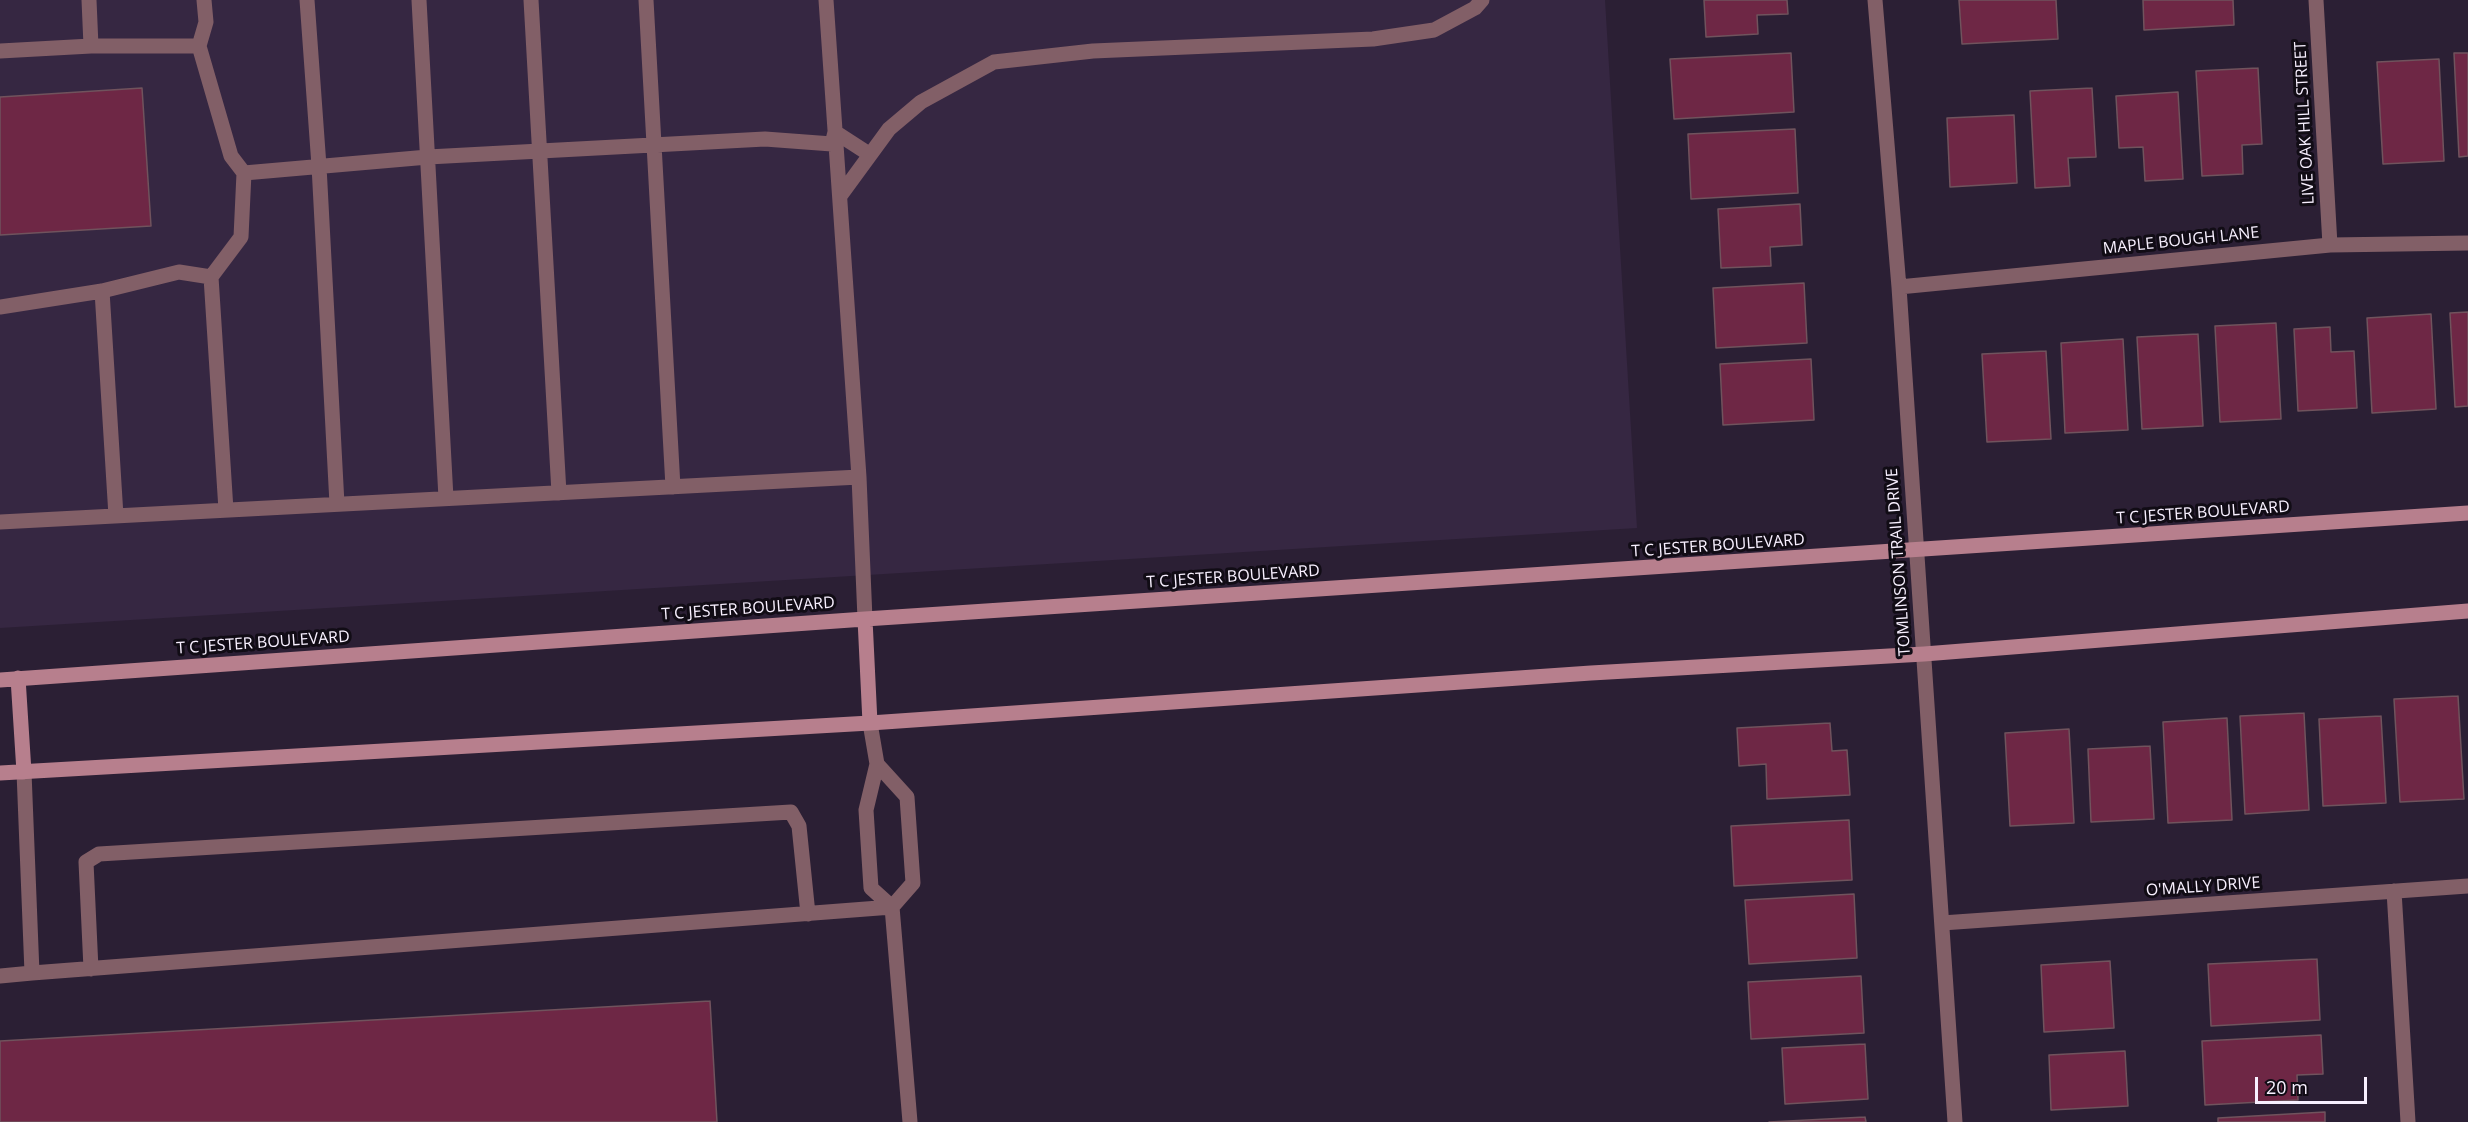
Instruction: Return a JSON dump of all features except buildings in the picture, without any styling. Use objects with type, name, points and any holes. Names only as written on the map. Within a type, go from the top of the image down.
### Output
[{"type":"main road","name":"T C JESTER BOULEVARD","points":[[0,680],[865,619],[2468,513]]},
{"type":"main road","points":[[0,773],[870,723],[1579,674],[1924,654],[2468,611]]},
{"type":"main road","points":[[865,619],[870,723]]},
{"type":"main road","points":[[18,678],[24,772]]},
{"type":"street","points":[[89,0],[91,46]]},
{"type":"street","points":[[204,0],[206,22],[199,46],[231,156],[244,172],[241,237],[211,277],[226,510]]},
{"type":"street","points":[[306,0],[319,166],[337,504]]},
{"type":"street","points":[[419,0],[446,498]]},
{"type":"street","points":[[531,0],[559,493]]},
{"type":"street","points":[[646,0],[673,487]]},
{"type":"street","points":[[826,0],[859,477],[865,619]]},
{"type":"street","points":[[840,196],[889,129],[921,102],[994,62],[1093,51],[1373,39],[1434,30],[1475,8],[1482,0]]},
{"type":"street","name":"TOMLINSON TRAIL DRIVE","points":[[1875,0],[1899,287],[1955,1122]]},
{"type":"street","name":"LIVE OAK HILL STREET","points":[[2316,0],[2330,244]]},
{"type":"street","points":[[0,51],[91,46],[199,46]]},
{"type":"street","points":[[244,172],[429,157],[765,139],[832,144],[835,132]]},
{"type":"street","points":[[835,132],[869,154]]},
{"type":"street","name":"MAPLE BOUGH LANE","points":[[1899,287],[2330,244],[2468,243]]},
{"type":"street","points":[[0,307],[102,291],[179,272],[211,277]]},
{"type":"street","points":[[102,291],[116,516]]},
{"type":"street","points":[[0,522],[859,477]]},
{"type":"street","points":[[870,723],[877,764],[866,810],[872,888],[892,907],[910,1122]]},
{"type":"street","points":[[0,976],[892,907],[913,883],[907,797],[877,764]]},
{"type":"street","points":[[24,772],[32,973]]},
{"type":"street","points":[[91,969],[86,862],[99,854],[790,812],[800,826],[808,914]]},
{"type":"street","name":"O'MALLY DRIVE","points":[[1942,923],[2468,886]]},
{"type":"street","points":[[2394,891],[2408,1122]]},
{"type":"shaded area","points":[[0,0],[1605,0],[1637,528],[0,628]]}]
